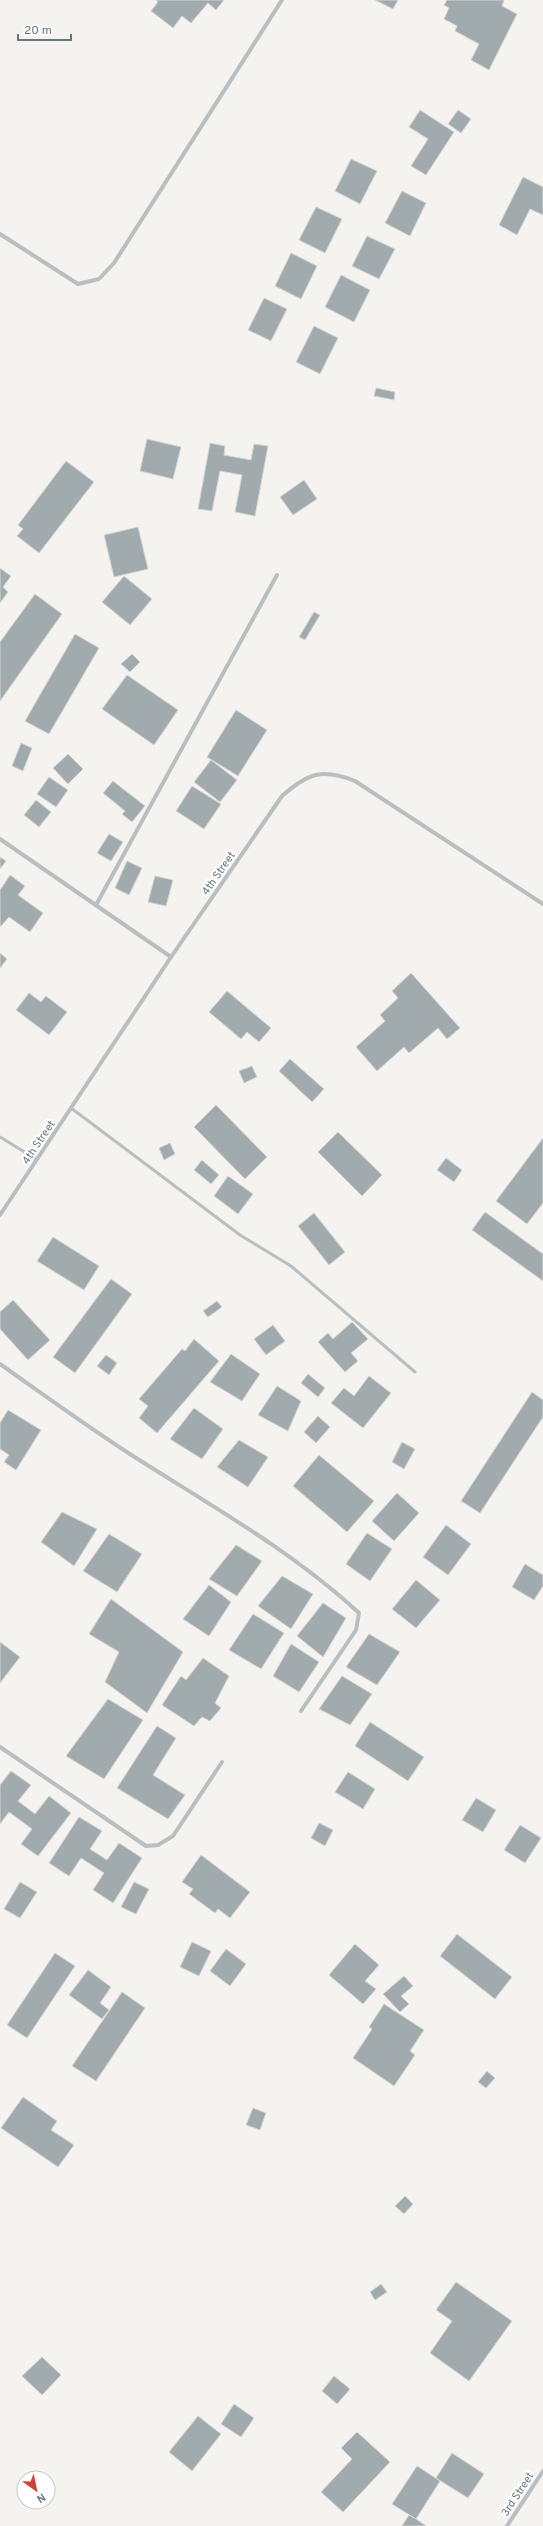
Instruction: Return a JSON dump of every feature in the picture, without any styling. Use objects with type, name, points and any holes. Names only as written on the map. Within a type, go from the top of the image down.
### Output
[{"type":"street","points":[[0,234],[78,284],[99,279],[114,263],[282,0]]},
{"type":"street","points":[[96,905],[277,575]]},
{"type":"street","name":"4th Street","points":[[0,1215],[171,957],[282,796],[299,781],[316,774],[336,773],[355,782],[543,904]]},
{"type":"street","points":[[0,839],[171,957]]},
{"type":"street","points":[[0,1364],[132,1455],[220,1510],[331,1587],[359,1613],[356,1630],[301,1711]]},
{"type":"street","points":[[0,1747],[146,1846],[158,1846],[173,1836],[222,1762]]},
{"type":"street","name":"3rd Street","points":[[507,2526],[543,2471]]},
{"type":"lane","points":[[71,1108],[240,1235],[291,1266],[415,1372]]},
{"type":"lane","points":[[0,1137],[36,1160]]},
{"type":"building","points":[[156,0],[224,0],[216,10],[208,3],[191,23],[182,16],[173,28],[151,11],[158,2]]},
{"type":"building","points":[[375,0],[398,0],[393,9]]},
{"type":"building","points":[[447,0],[504,0],[502,6],[517,14],[489,70],[471,60],[479,44],[455,31],[457,26],[444,19],[449,8],[444,5]]},
{"type":"building","points":[[420,110],[454,132],[426,175],[411,166],[428,139],[409,127]]},
{"type":"building","points":[[458,110],[471,119],[461,133],[448,124]]},
{"type":"building","points":[[351,159],[377,171],[360,204],[335,191]]},
{"type":"building","points":[[523,177],[543,187],[543,215],[530,209],[517,235],[499,225]]},
{"type":"building","points":[[402,191],[426,203],[410,236],[385,223]]},
{"type":"building","points":[[316,207],[342,219],[325,253],[299,240]]},
{"type":"building","points":[[367,236],[395,249],[379,279],[352,266]]},
{"type":"building","points":[[291,253],[317,266],[301,299],[275,286]]},
{"type":"building","points":[[341,275],[370,290],[354,322],[325,307]]},
{"type":"building","points":[[264,298],[287,309],[271,341],[248,330]]},
{"type":"building","points":[[314,326],[338,338],[320,374],[296,362]]},
{"type":"building","points":[[376,388],[395,392],[394,400],[374,396]]},
{"type":"building","points":[[147,439],[181,447],[173,479],[140,471]]},
{"type":"building","points":[[210,443],[225,446],[224,455],[251,460],[254,444],[268,446],[255,516],[235,512],[242,475],[220,471],[212,511],[198,509]]},
{"type":"building","points":[[66,461],[94,482],[39,553],[17,536],[23,529],[18,525]]},
{"type":"building","points":[[304,480],[317,499],[293,515],[280,497]]},
{"type":"building","points":[[138,527],[148,569],[114,577],[104,535]]},
{"type":"building","points":[[0,568],[11,576],[3,587],[8,592],[0,603]]},
{"type":"building","points":[[124,576],[152,599],[130,625],[102,602]]},
{"type":"building","points":[[35,594],[62,614],[0,701],[0,642]]},
{"type":"building","points":[[314,612],[320,615],[305,640],[299,637]]},
{"type":"building","points":[[75,634],[99,648],[49,734],[25,721]]},
{"type":"building","points":[[132,654],[140,662],[130,672],[121,664]]},
{"type":"building","points":[[127,675],[178,710],[154,745],[102,709]]},
{"type":"building","points":[[236,710],[267,730],[238,776],[207,757]]},
{"type":"building","points":[[21,743],[32,748],[23,771],[12,766]]},
{"type":"building","points":[[68,754],[83,769],[68,784],[53,768]]},
{"type":"building","points":[[211,760],[237,780],[220,802],[194,782]]},
{"type":"building","points":[[49,777],[68,790],[56,807],[37,794]]},
{"type":"building","points":[[113,781],[145,806],[132,822],[122,814],[125,811],[103,793]]},
{"type":"building","points":[[192,786],[221,804],[204,829],[176,811]]},
{"type":"building","points":[[36,800],[51,812],[39,827],[24,815]]},
{"type":"building","points":[[109,834],[123,842],[111,861],[97,853]]},
{"type":"building","points":[[0,857],[6,861],[0,869]]},
{"type":"building","points":[[127,861],[142,868],[129,895],[115,888]]},
{"type":"building","points":[[10,875],[25,886],[18,895],[43,913],[30,932],[9,917],[0,927],[0,890]]},
{"type":"building","points":[[155,876],[173,880],[166,906],[148,902]]},
{"type":"building","points":[[0,953],[7,959],[0,968]]},
{"type":"building","points":[[411,973],[460,1028],[447,1039],[438,1028],[409,1053],[404,1047],[377,1071],[356,1047],[385,1021],[380,1015],[398,998],[392,991]]},
{"type":"building","points":[[227,991],[271,1028],[259,1042],[247,1032],[241,1039],[209,1012]]},
{"type":"building","points":[[29,993],[41,1002],[46,996],[67,1012],[49,1035],[16,1010]]},
{"type":"building","points":[[290,1059],[324,1089],[312,1102],[279,1071]]},
{"type":"building","points":[[252,1066],[257,1077],[244,1083],[239,1071]]},
{"type":"building","points":[[216,1105],[267,1157],[245,1179],[194,1127]]},
{"type":"building","points":[[338,1132],[382,1175],[362,1196],[318,1152]]},
{"type":"building","points":[[543,1138],[543,1203],[527,1224],[496,1201]]},
{"type":"building","points":[[170,1143],[175,1154],[164,1160],[159,1148]]},
{"type":"building","points":[[446,1158],[462,1170],[454,1182],[437,1170]]},
{"type":"building","points":[[202,1160],[219,1175],[211,1184],[194,1170]]},
{"type":"building","points":[[228,1176],[253,1194],[238,1214],[214,1196]]},
{"type":"building","points":[[485,1212],[543,1254],[543,1281],[472,1230]]},
{"type":"building","points":[[314,1213],[345,1252],[329,1265],[298,1226]]},
{"type":"building","points":[[53,1237],[99,1266],[84,1290],[37,1261]]},
{"type":"building","points":[[111,1279],[132,1294],[75,1373],[53,1357]]},
{"type":"building","points":[[13,1300],[50,1340],[28,1360],[0,1329],[0,1312]]},
{"type":"building","points":[[217,1301],[222,1307],[208,1317],[203,1311]]},
{"type":"building","points":[[352,1322],[368,1339],[351,1353],[358,1361],[345,1372],[318,1342],[328,1333],[333,1339]]},
{"type":"building","points":[[273,1325],[285,1341],[266,1355],[254,1339]]},
{"type":"building","points":[[194,1339],[219,1361],[157,1433],[139,1418],[148,1406],[139,1399],[182,1349],[185,1351]]},
{"type":"building","points":[[231,1354],[260,1374],[242,1401],[210,1382]]},
{"type":"building","points":[[106,1355],[117,1363],[109,1375],[97,1366]]},
{"type":"building","points":[[308,1374],[325,1388],[318,1397],[301,1383]]},
{"type":"building","points":[[369,1376],[391,1393],[363,1428],[331,1403],[344,1388],[354,1396]]},
{"type":"building","points":[[277,1386],[301,1401],[288,1431],[258,1415]]},
{"type":"building","points":[[532,1392],[543,1400],[543,1417],[480,1513],[461,1501]]},
{"type":"building","points":[[194,1408],[223,1429],[202,1459],[170,1439]]},
{"type":"building","points":[[8,1410],[41,1430],[16,1470],[4,1462],[9,1455],[0,1449],[0,1423]]},
{"type":"building","points":[[318,1416],[330,1427],[316,1443],[304,1432]]},
{"type":"building","points":[[239,1440],[268,1457],[248,1487],[217,1467]]},
{"type":"building","points":[[402,1442],[415,1449],[404,1469],[392,1462]]},
{"type":"building","points":[[319,1455],[374,1501],[347,1532],[293,1486]]},
{"type":"building","points":[[397,1493],[419,1513],[394,1541],[372,1521]]},
{"type":"building","points":[[62,1512],[97,1529],[74,1566],[41,1542]]},
{"type":"building","points":[[446,1525],[471,1544],[448,1575],[423,1557]]},
{"type":"building","points":[[367,1533],[392,1549],[370,1581],[346,1564]]},
{"type":"building","points":[[109,1534],[142,1554],[117,1592],[83,1571]]},
{"type":"building","points":[[236,1545],[262,1561],[237,1596],[209,1579]]},
{"type":"building","points":[[525,1564],[543,1575],[543,1586],[534,1600],[512,1587]]},
{"type":"building","points":[[282,1576],[313,1594],[291,1629],[258,1606]]},
{"type":"building","points":[[416,1580],[440,1600],[416,1628],[392,1609]]},
{"type":"building","points":[[209,1585],[231,1602],[209,1636],[183,1619]]},
{"type":"building","points":[[111,1599],[183,1652],[147,1713],[105,1682],[119,1652],[89,1634]]},
{"type":"building","points":[[323,1603],[346,1618],[323,1657],[297,1636]]},
{"type":"building","points":[[253,1614],[284,1633],[261,1669],[229,1650]]},
{"type":"building","points":[[369,1634],[400,1652],[377,1685],[346,1667]]},
{"type":"building","points":[[0,1642],[20,1657],[0,1683]]},
{"type":"building","points":[[291,1644],[319,1662],[299,1692],[273,1676]]},
{"type":"building","points":[[203,1658],[229,1676],[215,1703],[221,1708],[210,1721],[202,1717],[194,1726],[162,1705],[181,1676],[186,1680]]},
{"type":"building","points":[[342,1676],[372,1694],[350,1725],[319,1709]]},
{"type":"building","points":[[108,1699],[143,1720],[104,1779],[66,1756]]},
{"type":"building","points":[[370,1722],[424,1757],[408,1781],[355,1746]]},
{"type":"building","points":[[157,1726],[176,1738],[153,1775],[185,1795],[168,1819],[117,1788]]},
{"type":"building","points":[[11,1771],[31,1785],[18,1801],[35,1814],[49,1796],[71,1813],[38,1856],[21,1844],[32,1829],[9,1812],[0,1824],[0,1785]]},
{"type":"building","points":[[348,1772],[375,1789],[363,1809],[335,1792]]},
{"type":"building","points":[[476,1798],[496,1810],[483,1832],[462,1820]]},
{"type":"building","points":[[79,1817],[102,1831],[90,1849],[107,1860],[119,1843],[142,1858],[113,1903],[93,1890],[104,1873],[81,1858],[69,1876],[49,1863]]},
{"type":"building","points":[[319,1823],[333,1830],[325,1846],[311,1838]]},
{"type":"building","points":[[520,1825],[541,1838],[525,1863],[504,1850]]},
{"type":"building","points":[[201,1855],[250,1892],[230,1918],[218,1909],[215,1913],[189,1894],[193,1889],[182,1882]]},
{"type":"building","points":[[20,1882],[37,1892],[20,1918],[4,1909]]},
{"type":"building","points":[[134,1882],[149,1889],[136,1914],[121,1907]]},
{"type":"building","points":[[457,1934],[512,1977],[495,1999],[440,1956]]},
{"type":"building","points":[[192,1942],[211,1951],[199,1976],[180,1967]]},
{"type":"building","points":[[355,1944],[379,1965],[365,1981],[376,1989],[363,2004],[329,1975]]},
{"type":"building","points":[[226,1949],[246,1964],[230,1986],[210,1971]]},
{"type":"building","points":[[55,1953],[75,1966],[27,2038],[7,2025]]},
{"type":"building","points":[[88,1970],[111,1987],[100,2003],[109,2010],[102,2019],[69,1995]]},
{"type":"building","points":[[404,1976],[413,1986],[401,1996],[409,2004],[400,2012],[383,1994]]},
{"type":"building","points":[[122,1992],[145,2008],[96,2081],[72,2066]]},
{"type":"building","points":[[384,2004],[424,2030],[410,2051],[415,2055],[394,2086],[353,2058],[372,2029],[369,2027]]},
{"type":"building","points":[[487,2071],[495,2078],[486,2088],[478,2082]]},
{"type":"building","points":[[23,2097],[57,2121],[51,2130],[74,2145],[58,2167],[1,2128]]},
{"type":"building","points":[[253,2108],[266,2113],[260,2130],[246,2125]]},
{"type":"building","points":[[405,2196],[413,2204],[404,2214],[395,2206]]},
{"type":"building","points":[[456,2282],[512,2321],[469,2381],[430,2353],[452,2321],[436,2310]]},
{"type":"building","points":[[381,2284],[387,2292],[375,2300],[370,2292]]},
{"type":"building","points":[[42,2357],[61,2375],[42,2395],[22,2376]]},
{"type":"building","points":[[334,2376],[350,2389],[337,2404],[322,2391]]},
{"type":"building","points":[[234,2404],[254,2418],[241,2437],[221,2424]]},
{"type":"building","points":[[198,2416],[221,2434],[192,2471],[169,2452]]},
{"type":"building","points":[[357,2432],[390,2462],[343,2512],[321,2492],[352,2459],[341,2448]]},
{"type":"building","points":[[452,2453],[484,2474],[468,2498],[436,2478]]},
{"type":"building","points":[[417,2466],[440,2481],[416,2519],[392,2504]]},
{"type":"building","points":[[409,2515],[416,2519],[426,2526],[402,2526]]}]
